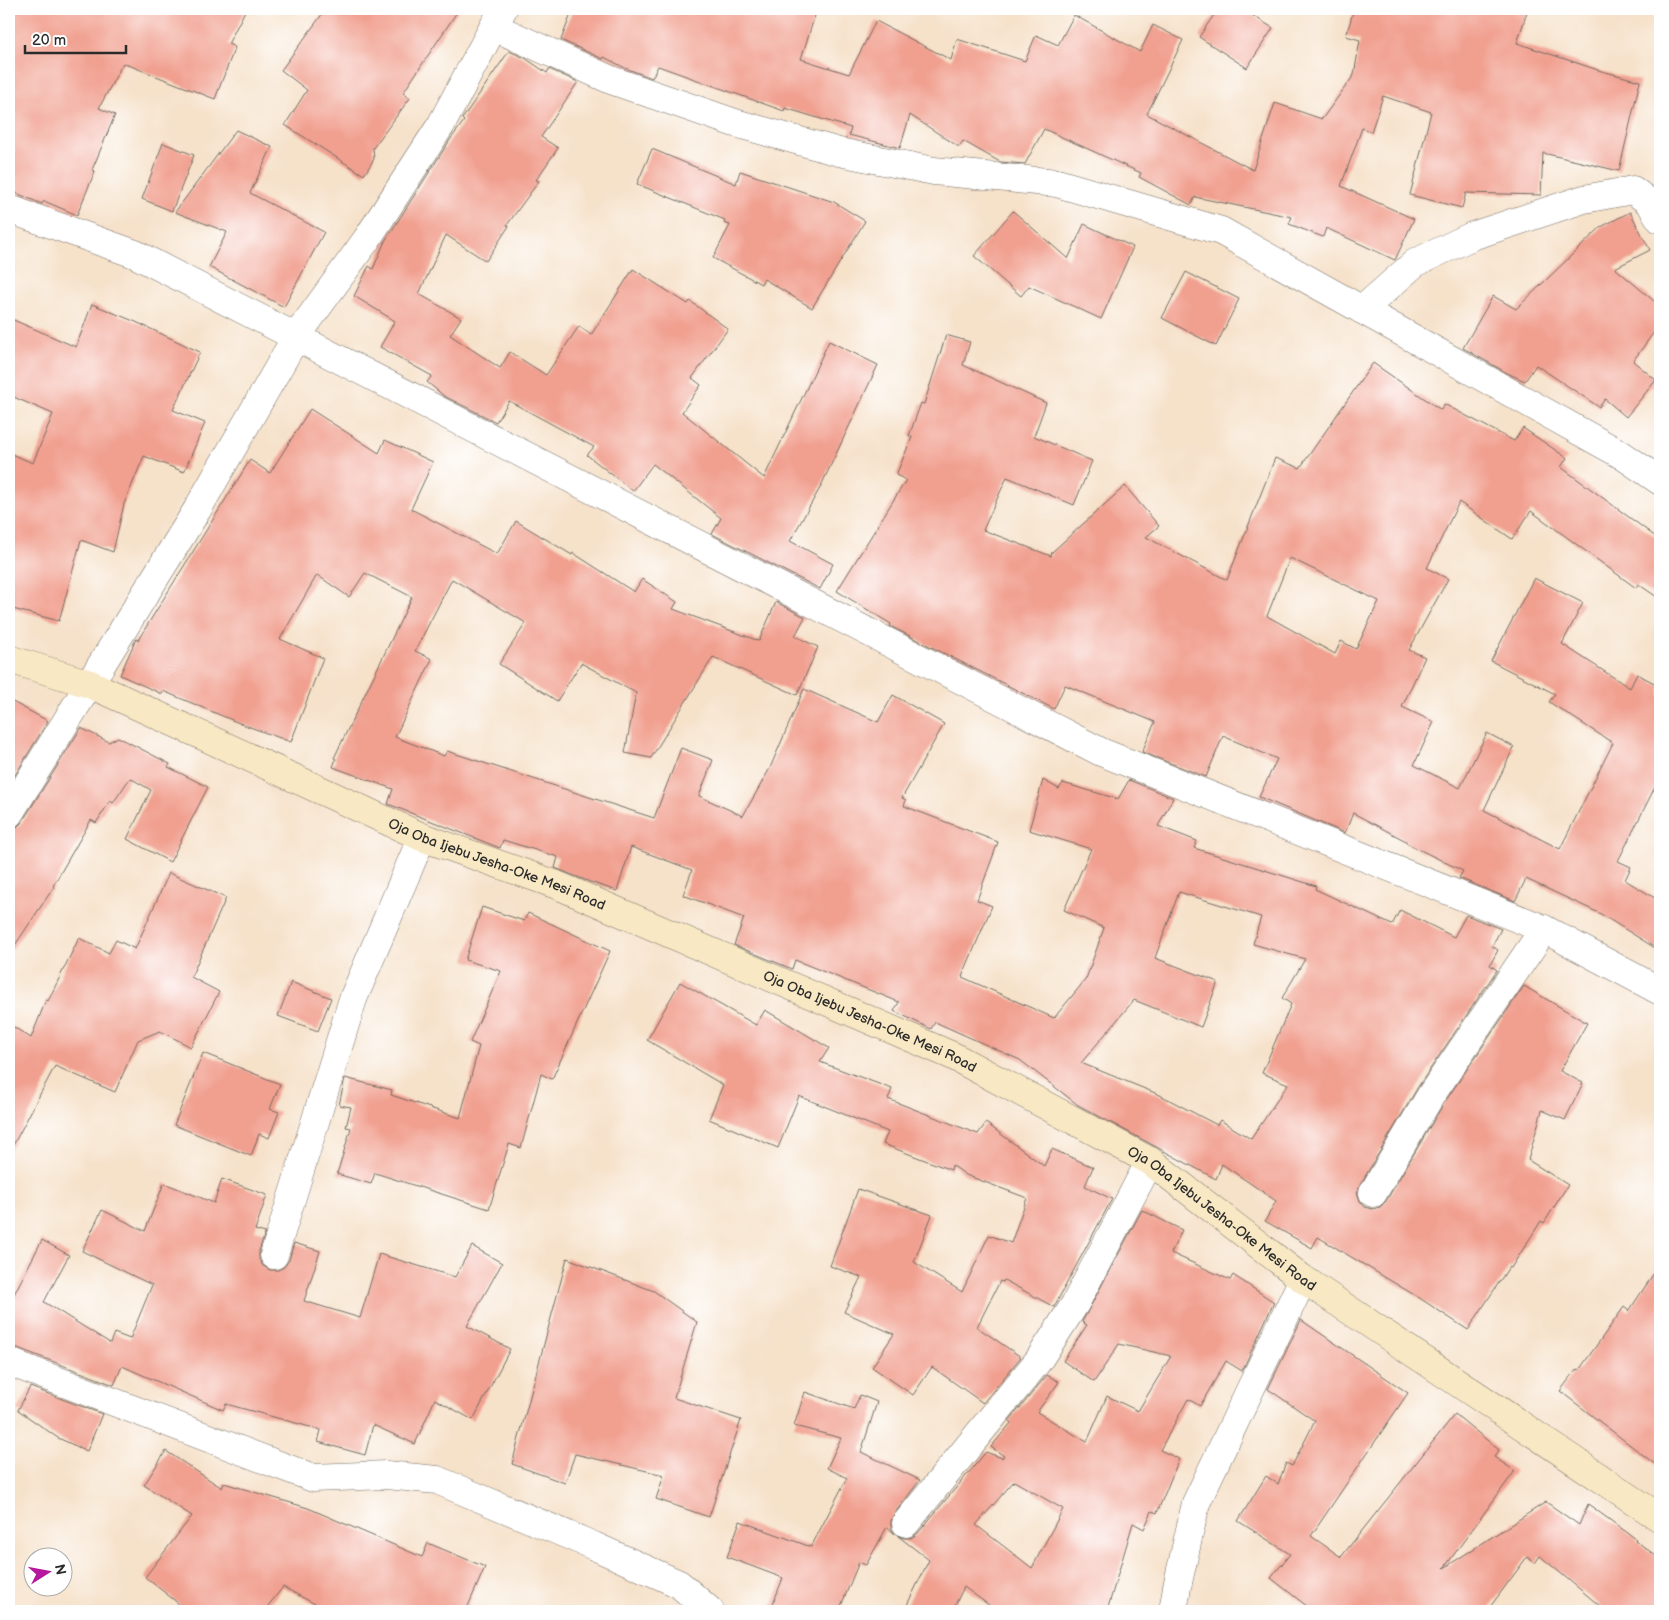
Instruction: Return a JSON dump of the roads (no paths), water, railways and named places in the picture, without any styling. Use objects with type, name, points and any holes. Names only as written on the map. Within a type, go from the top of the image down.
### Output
[{"type":"main road","name":"Oja Oba Ijebu Jesha-Oke Mesi Road","points":[[9,659],[90,684],[422,836],[557,885],[953,1056],[1150,1161],[1303,1278],[1660,1518]]},
{"type":"street","points":[[9,814],[197,510],[296,337],[368,239],[441,125],[498,18],[611,80],[735,123],[839,152],[934,171],[1057,183],[1221,231],[1622,455],[1660,482]]},
{"type":"street","points":[[1362,310],[1415,263],[1472,236],[1584,198],[1633,190],[1650,203],[1660,219]]},
{"type":"street","points":[[9,209],[135,254],[1100,752],[1544,929],[1660,991]]},
{"type":"street","points":[[274,1255],[353,999],[422,836]]},
{"type":"street","points":[[1373,1193],[1431,1095],[1544,929]]},
{"type":"street","points":[[906,1523],[1038,1361],[1075,1304],[1150,1161]]},
{"type":"street","points":[[1173,1611],[1196,1503],[1303,1278]]},
{"type":"street","points":[[9,1362],[313,1478],[386,1475],[437,1480],[679,1584],[710,1611]]}]
